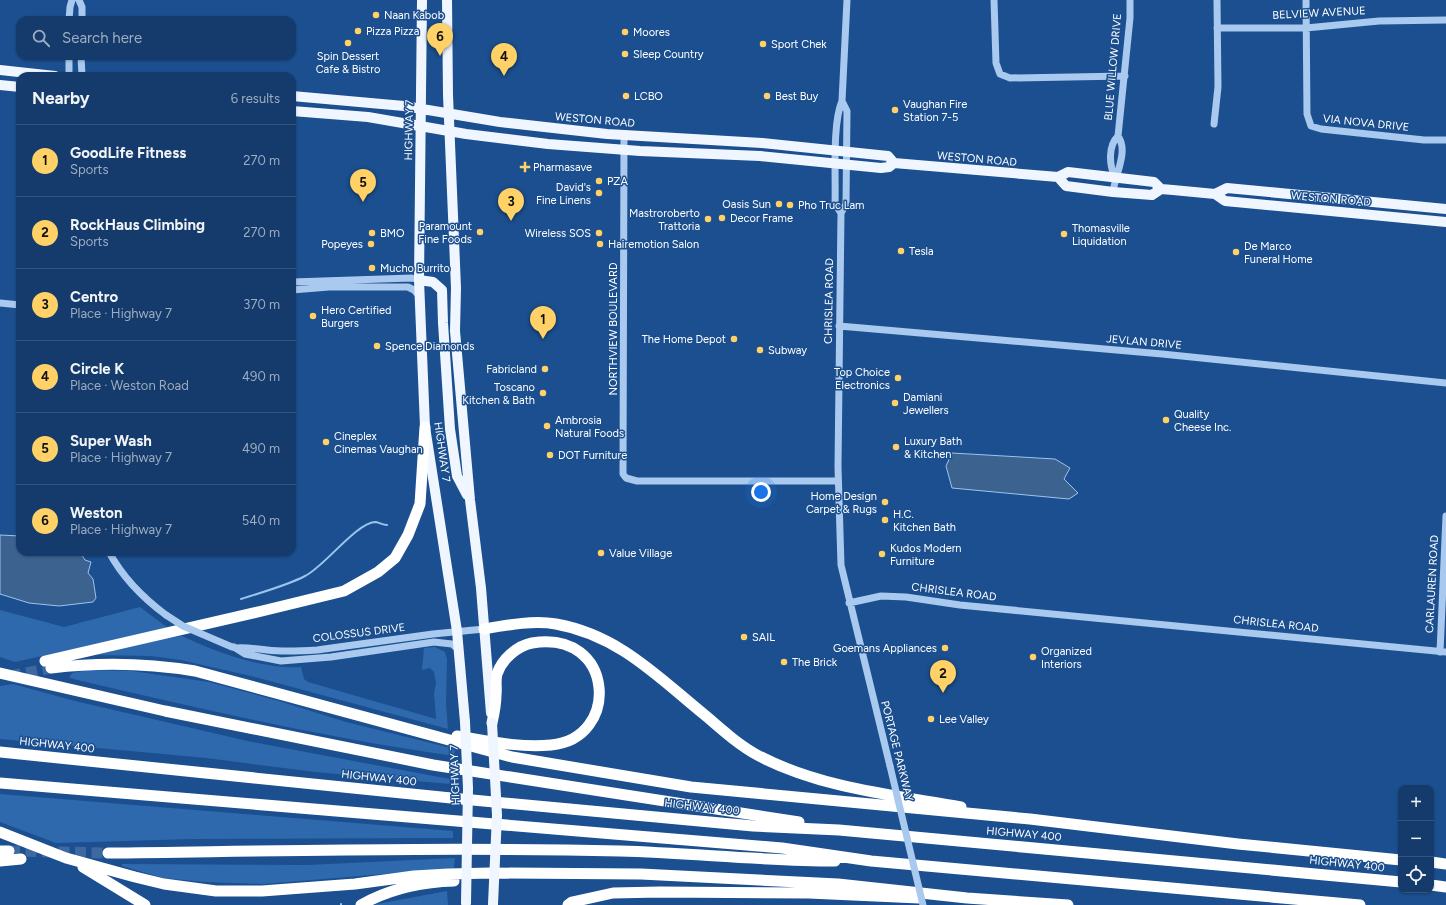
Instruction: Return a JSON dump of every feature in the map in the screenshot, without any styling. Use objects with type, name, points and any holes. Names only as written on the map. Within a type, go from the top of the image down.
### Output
[{"type":"highway","points":[[426,427],[420,504],[408,535],[395,558],[378,572],[344,591],[48,665],[118,663],[144,664],[195,671],[512,757],[691,787],[1030,819],[1238,844],[1398,860]]},
{"type":"highway","points":[[484,629],[536,624],[555,624],[585,631],[612,642],[643,663],[725,732],[758,755],[811,778],[922,801],[1030,819]]},
{"type":"highway","points":[[433,736],[447,734],[509,744],[552,746],[574,739],[585,730],[592,721],[599,702],[598,680],[594,667],[588,657],[570,645],[547,641],[526,644],[509,655],[497,674],[492,722]]},
{"type":"highway","points":[[0,666],[49,683]]},
{"type":"highway","points":[[0,673],[49,683],[165,711],[433,765],[754,814],[839,830]]},
{"type":"highway","name":"HIGHWAY 400","points":[[0,752],[451,798],[754,826],[839,830],[1398,882]]},
{"type":"highway","points":[[0,783],[782,848],[871,861],[1360,905]]},
{"type":"highway","points":[[0,832],[66,858],[164,884],[216,891],[262,892],[355,884],[414,876],[492,873],[641,874],[838,884],[967,898],[1068,905]]},
{"type":"highway","points":[[108,853],[427,850],[621,851],[783,860],[871,861]]},
{"type":"highway","points":[[66,858],[146,905]]},
{"type":"highway","points":[[0,861],[21,859]]},
{"type":"highway","points":[[1434,862],[1446,864]]},
{"type":"highway","points":[[361,905],[379,895],[407,887],[450,881],[479,879],[492,873]]},
{"type":"highway","points":[[1434,885],[1446,886]]},
{"type":"highway","points":[[568,905],[572,902],[613,893],[660,892],[809,893],[902,899],[967,898]]},
{"type":"main road","name":"HIGHWAY 7","points":[[422,0],[419,280],[426,427],[457,631],[465,722],[468,788],[466,904]]},
{"type":"main road","name":"HIGHWAY 7","points":[[448,0],[449,113],[456,288],[455,331],[470,500],[481,588],[492,722],[497,815],[493,904]]},
{"type":"main road","points":[[0,70],[18,72]]},
{"type":"main road","points":[[0,85],[16,87]]},
{"type":"main road","name":"WESTON ROAD","points":[[296,96],[422,108],[500,122],[624,135],[762,143],[841,150],[888,156],[894,163]]},
{"type":"main road","name":"WESTON ROAD","points":[[296,111],[368,118],[548,144],[624,150],[760,156],[881,168],[889,167],[894,163],[1058,177],[1068,172],[1154,182],[1161,189]]},
{"type":"main road","name":"WESTON ROAD","points":[[1058,177],[1066,186],[1113,192],[1152,195],[1161,189],[1215,194],[1225,201],[1232,202],[1446,222]]},
{"type":"main road","name":"WESTON ROAD","points":[[1215,194],[1227,188],[1446,209]]},
{"type":"main road","points":[[419,280],[432,282],[438,285],[442,290],[450,429],[457,476],[470,500]]},
{"type":"street","points":[[69,16],[72,0]]},
{"type":"street","points":[[79,0],[82,7],[82,16]]},
{"type":"street","points":[[841,165],[838,111],[842,101],[847,0]]},
{"type":"street","points":[[994,0],[996,63],[1000,74],[1010,78],[1125,76]]},
{"type":"street","name":"BLUE WILLOW DRIVE","points":[[1113,192],[1115,177],[1120,168],[1122,141],[1118,136],[1125,76],[1130,0]]},
{"type":"street","points":[[1214,124],[1218,88],[1217,0]]},
{"type":"street","points":[[1306,0],[1306,28]]},
{"type":"street","name":"BELVIEW AVENUE","points":[[1217,28],[1306,28],[1379,21],[1446,20]]},
{"type":"street","name":"VIA NOVA DRIVE","points":[[1306,28],[1307,114],[1311,126],[1321,130],[1424,140],[1446,140]]},
{"type":"street","points":[[69,60],[69,72]]},
{"type":"street","points":[[81,60],[82,72]]},
{"type":"street","points":[[841,150],[847,111],[842,101]]},
{"type":"street","name":"NORTHVIEW BOULEVARD","points":[[624,135],[623,474],[626,478],[637,481],[838,481]]},
{"type":"street","name":"CHRISLEA ROAD","points":[[841,165],[835,204],[841,213]]},
{"type":"street","name":"CHRISLEA ROAD","points":[[841,165],[846,204],[841,213],[838,481],[840,565],[848,603],[881,596],[906,597],[960,605],[1443,652]]},
{"type":"street","points":[[296,282],[412,278],[419,280]]},
{"type":"street","points":[[296,290],[329,287],[408,287],[414,290],[420,297]]},
{"type":"street","points":[[0,303],[16,305]]},
{"type":"street","name":"JEVLAN DRIVE","points":[[839,326],[1162,354],[1446,383]]},
{"type":"street","name":"CARLAUREN ROAD","points":[[1443,652],[1446,516]]},
{"type":"street","name":"COLOSSUS DRIVE","points":[[111,556],[119,569],[135,589],[166,615],[183,626],[234,647],[299,651],[416,640],[452,644],[458,649]]},
{"type":"street","name":"PORTAGE PARKWAY","points":[[848,603],[890,766],[923,905]]},
{"type":"street","name":"COLOSSUS DRIVE","points":[[416,640],[433,634],[484,629]]},
{"type":"shaded area","points":[[952,453],[1055,459],[1070,468],[1064,479],[1078,493],[1069,499],[952,488],[946,466]]},
{"type":"shaded area","points":[[0,535],[16,536],[16,556],[82,556],[85,560],[91,562],[88,573],[93,579],[96,598],[93,602],[59,606],[29,603],[0,594]]},
{"type":"shaded area","points":[[140,607],[168,628],[15,662],[0,657],[0,610],[64,627]]},
{"type":"shaded area","points":[[182,636],[224,654],[240,659],[271,666],[301,667],[304,679],[308,682],[436,719],[434,693],[436,683],[434,672],[430,668],[422,670],[424,648],[435,647],[445,652],[447,659],[446,705],[448,729],[255,677],[181,660],[151,656],[96,655],[166,638]]},
{"type":"shaded area","points":[[88,670],[132,671],[209,682],[279,701],[346,722],[455,749],[454,756],[405,749],[309,731],[69,678],[72,673]]},
{"type":"shaded area","points":[[13,684],[75,701],[252,742],[450,779],[450,784],[315,772],[206,758],[0,739],[0,686]]},
{"type":"shaded area","points":[[0,794],[453,831],[453,838],[193,839],[56,843],[0,822]]},
{"type":"shaded area","points":[[455,858],[454,868],[264,884],[205,882],[163,878],[122,866],[122,864],[307,865]]},
{"type":"shaded area","points":[[447,891],[448,905],[375,905],[377,904]]},
{"type":"waterway","points":[[241,599],[282,586],[305,576],[313,571],[350,537],[367,524],[375,522],[387,525]]},
{"type":"tunnel","points":[[10,676],[51,668]]},
{"type":"tunnel","points":[[9,851],[108,853]]},
{"type":"place","name":"Naan Kabob","points":[[376,15]]},
{"type":"place","name":"Pizza Pizza","points":[[358,31]]},
{"type":"place","name":"Moores","points":[[625,32]]},
{"type":"place","name":"Spin Dessert Cafe & Bistro","points":[[348,43]]},
{"type":"place","name":"Sport Chek","points":[[763,44]]},
{"type":"place","name":"Sleep Country","points":[[625,54]]},
{"type":"place","name":"Weston","points":[[440,56]]},
{"type":"place","name":"Circle K","points":[[504,76]]},
{"type":"place","name":"LCBO","points":[[626,96]]},
{"type":"place","name":"Best Buy","points":[[767,96]]},
{"type":"place","name":"Vaughan Fire Station 7-5","points":[[895,110]]},
{"type":"place","name":"Pharmasave","points":[[525,167]]},
{"type":"place","name":"PZA","points":[[599,181]]},
{"type":"place","name":"David's Fine Linens","points":[[599,193]]},
{"type":"place","name":"Super Wash","points":[[363,202]]},
{"type":"place","name":"Oasis Sun","points":[[779,204]]},
{"type":"place","name":"Pho Truc Lam","points":[[790,205]]},
{"type":"place","name":"Decor Frame","points":[[722,218]]},
{"type":"place","name":"Mastroroberto Trattoria","points":[[708,219]]},
{"type":"place","name":"Centro","points":[[511,221]]},
{"type":"place","name":"Paramount Fine Foods","points":[[480,232]]},
{"type":"place","name":"BMO","points":[[372,233]]},
{"type":"place","name":"Wireless SOS","points":[[599,233]]},
{"type":"place","name":"Thomasville Liquidation","points":[[1064,234]]},
{"type":"place","name":"Popeyes","points":[[371,244]]},
{"type":"place","name":"Hairemotion Salon","points":[[600,244]]},
{"type":"place","name":"Tesla","points":[[901,251]]},
{"type":"place","name":"De Marco Funeral Home","points":[[1236,252]]},
{"type":"place","name":"Mucho Burrito","points":[[372,268]]},
{"type":"place","name":"Hero Certified Burgers","points":[[313,316]]},
{"type":"place","name":"GoodLife Fitness","points":[[543,339]]},
{"type":"place","name":"The Home Depot","points":[[734,339]]},
{"type":"place","name":"Spence Diamonds","points":[[377,346]]},
{"type":"place","name":"Subway","points":[[760,350]]},
{"type":"place","name":"Fabricland","points":[[545,369]]},
{"type":"place","name":"Top Choice Electronics","points":[[898,378]]},
{"type":"place","name":"Toscano Kitchen & Bath","points":[[543,393]]},
{"type":"place","name":"Damiani Jewellers","points":[[895,403]]},
{"type":"place","name":"Quality Cheese Inc.","points":[[1166,420]]},
{"type":"place","name":"Ambrosia Natural Foods","points":[[547,426]]},
{"type":"place","name":"Cineplex Cinemas Vaughan","points":[[326,442]]},
{"type":"place","name":"Luxury Bath & Kitchen","points":[[896,447]]},
{"type":"place","name":"DOT Furniture","points":[[550,455]]},
{"type":"place","name":"Home Design Carpet & Rugs","points":[[885,502]]},
{"type":"place","name":"H.C. Kitchen Bath","points":[[885,520]]},
{"type":"place","name":"Value Village","points":[[601,553]]},
{"type":"place","name":"Kudos Modern Furniture","points":[[882,554]]},
{"type":"place","name":"SAIL","points":[[744,637]]},
{"type":"place","name":"Goemans Appliances","points":[[945,648]]},
{"type":"place","name":"Organized Interiors","points":[[1033,657]]},
{"type":"place","name":"The Brick","points":[[784,662]]},
{"type":"place","name":"RockHaus Climbing","points":[[943,693]]},
{"type":"place","name":"Lee Valley","points":[[931,719]]}]
